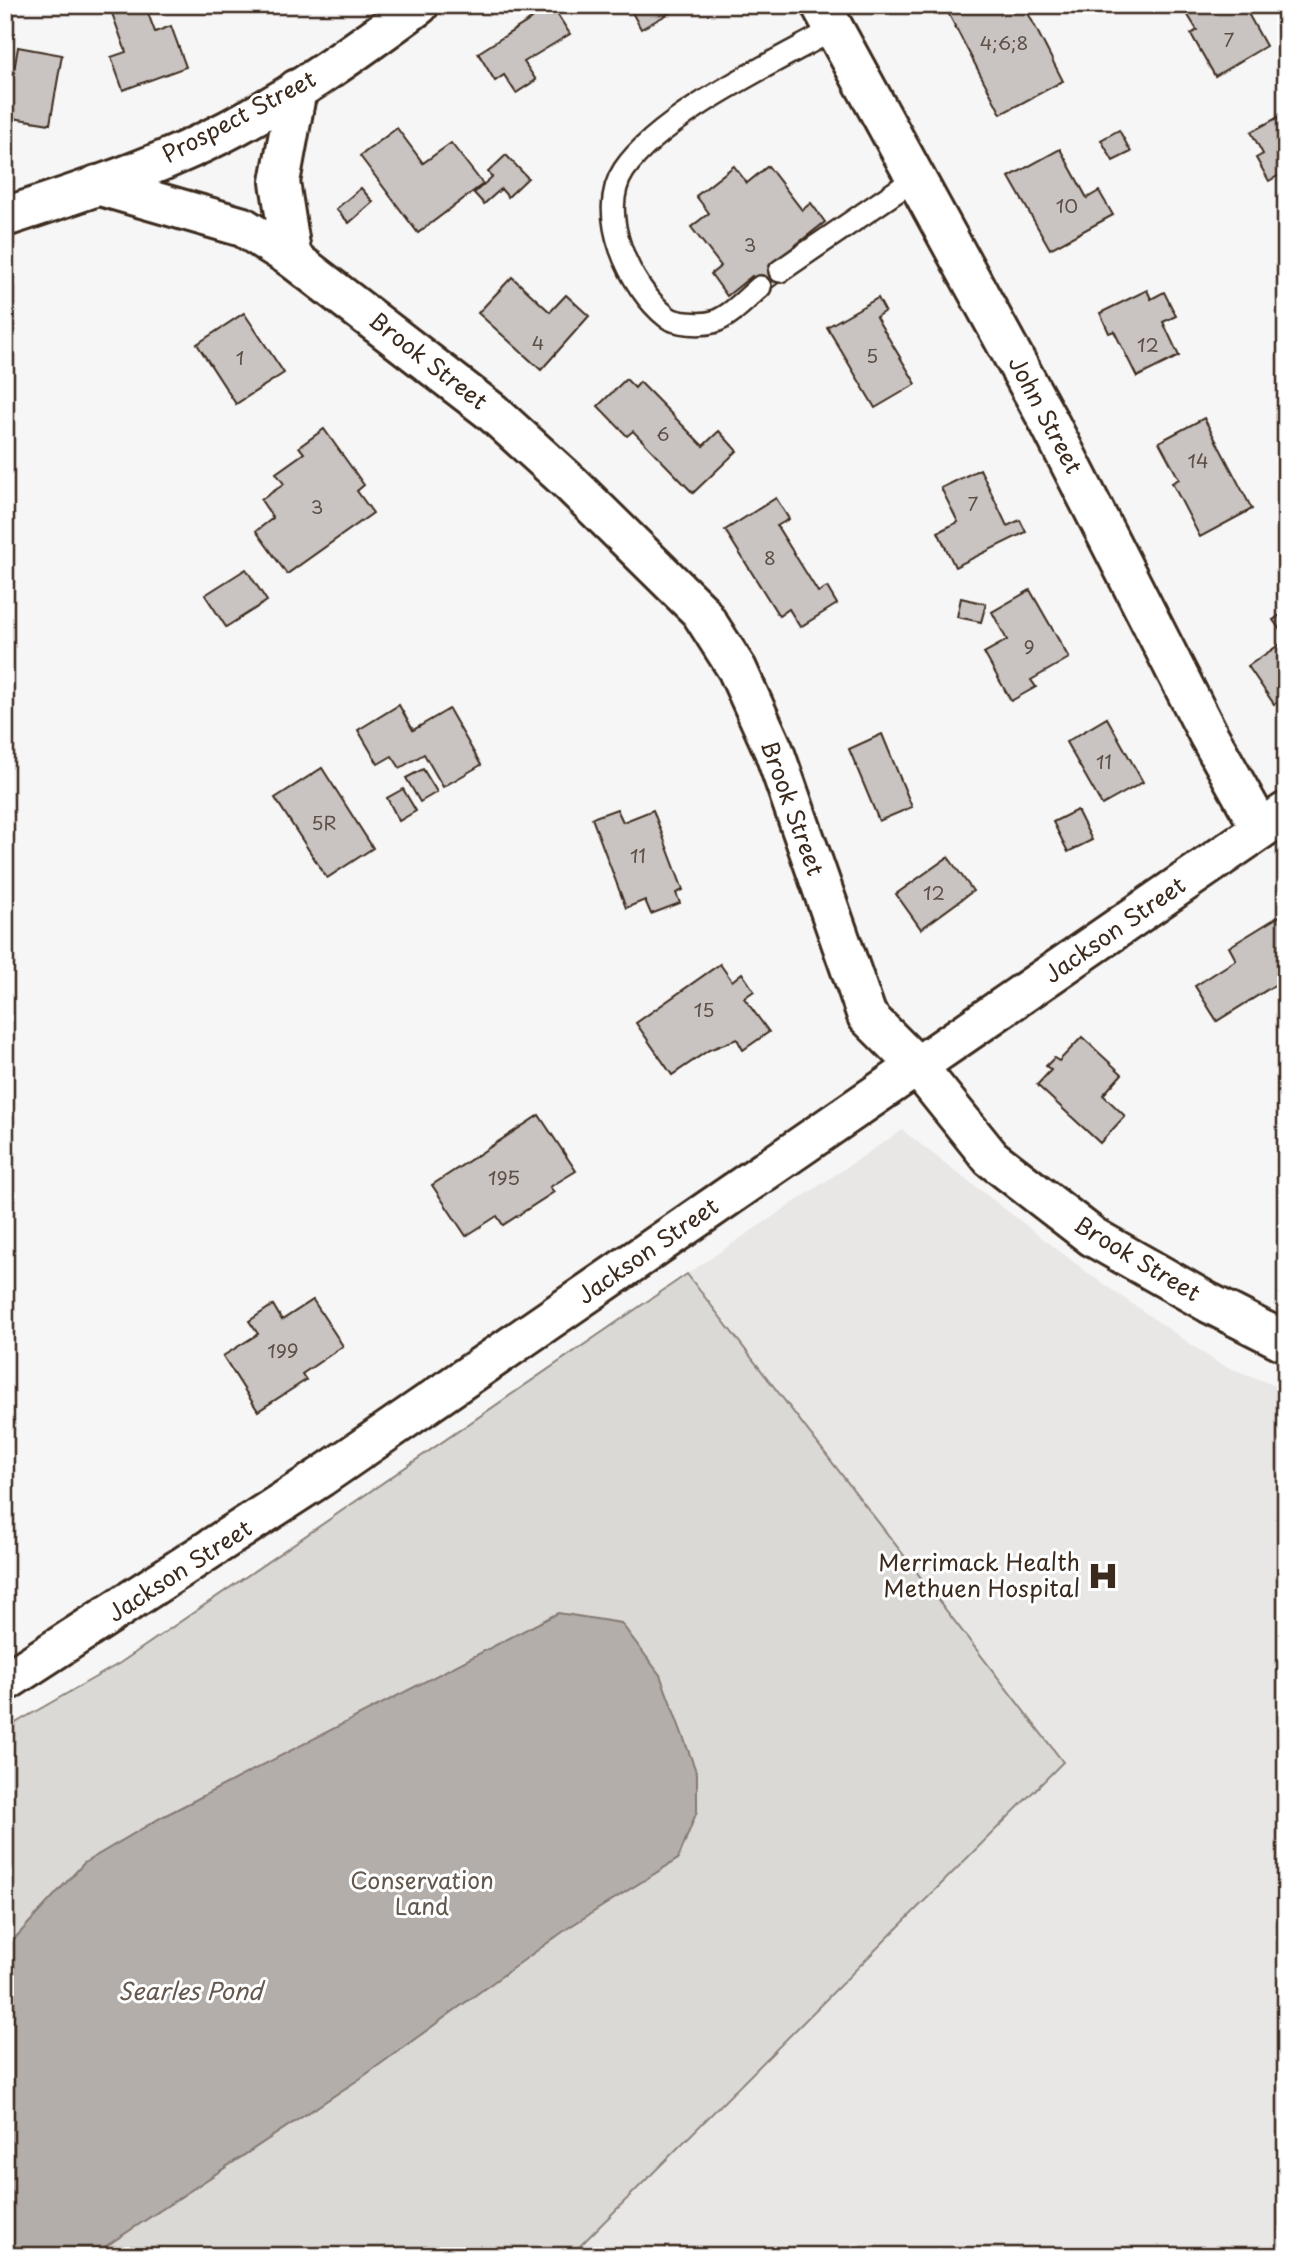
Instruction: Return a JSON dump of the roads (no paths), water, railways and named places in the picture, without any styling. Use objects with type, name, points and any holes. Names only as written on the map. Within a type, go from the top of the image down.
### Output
[{"type":"street","name":"Prospect Street","points":[[5,217],[186,151],[297,89],[419,5]]},
{"type":"street","name":"John Street","points":[[827,17],[1050,424],[1209,736],[1273,821]]},
{"type":"street","points":[[292,258],[280,182],[297,89]]},
{"type":"street","name":"Brook Street","points":[[97,185],[243,227],[292,258],[492,411],[570,483],[700,611],[737,669],[774,751],[867,1016],[917,1066],[991,1158],[1093,1237],[1209,1303],[1286,1342]]},
{"type":"street","name":"Jackson Street","points":[[5,1682],[321,1477],[1273,821]]},
{"type":"lane","points":[[760,287],[715,322],[698,324],[668,318],[637,282],[616,235],[614,187],[625,168],[672,122],[827,17]]},
{"type":"lane","points":[[780,271],[916,178]]},
{"type":"water","name":"Searles Pond","points":[[558,1613],[621,1623],[660,1675],[697,1774],[697,1811],[678,1859],[571,1926],[361,2078],[91,2256],[5,2256],[5,1949],[84,1863],[162,1817]]},
{"type":"place","name":"Merrimack Health Methuen Hospital","points":[[1103,1576]]},
{"type":"park label","name":"Conservation Land","points":[[422,1894]]}]
